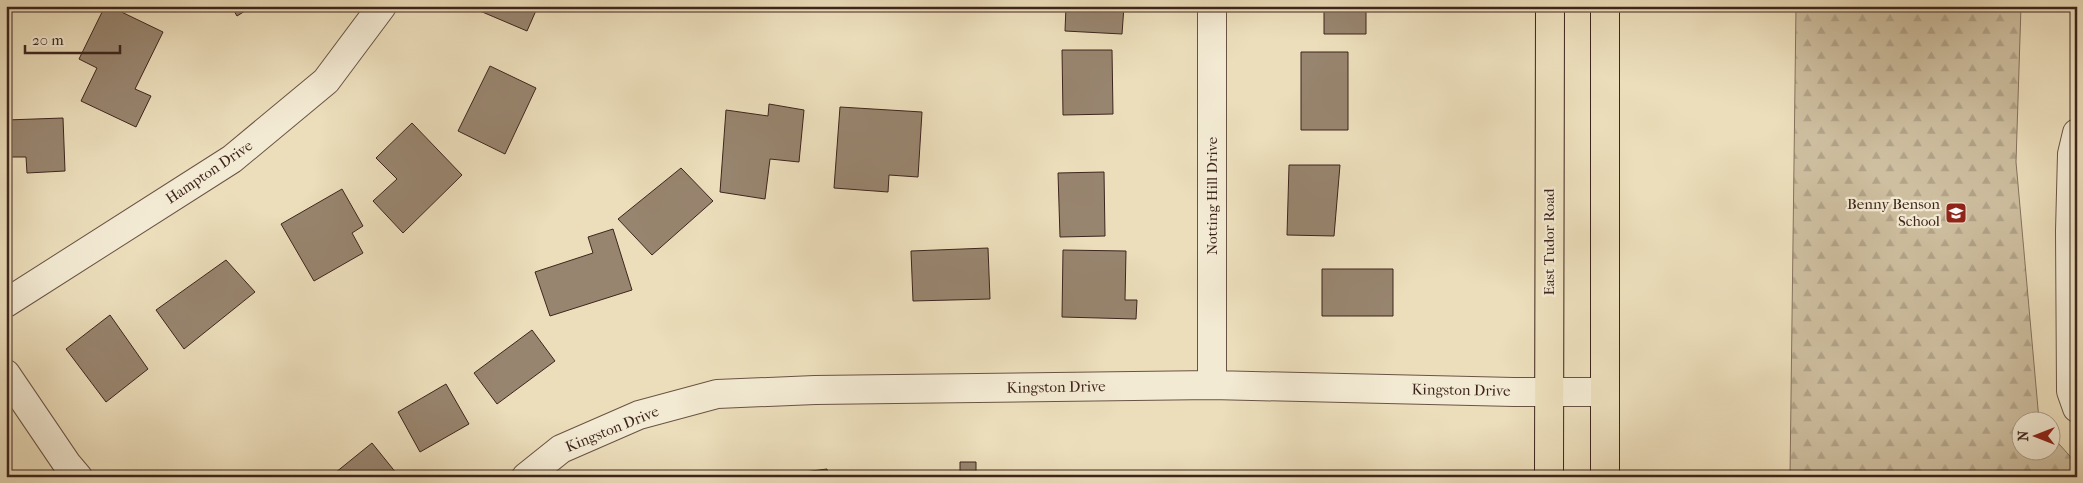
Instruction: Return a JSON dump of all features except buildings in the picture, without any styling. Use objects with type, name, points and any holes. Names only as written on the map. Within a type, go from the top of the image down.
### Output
[{"type":"main road","name":"East Tudor Road","points":[[1549,477],[1550,6]]},
{"type":"main road","points":[[1605,6],[1605,477]]},
{"type":"street","name":"Hampton Drive","points":[[6,303],[232,159],[326,82],[382,6]]},
{"type":"street","name":"Notting Hill Drive","points":[[1212,6],[1212,385]]},
{"type":"street","points":[[2077,133],[2072,154],[2070,232],[2071,391],[2077,408]]},
{"type":"street","points":[[6,374],[67,464],[78,477]]},
{"type":"street","name":"Kingston Drive","points":[[526,477],[561,449],[639,415],[717,394],[815,390],[1212,385],[1605,392]]},
{"type":"green space","name":"Benny Benson School","points":[[1796,6],[2021,6],[2016,162],[2038,410],[2010,410],[2010,460],[2060,460],[2060,445],[2077,464],[2077,477],[1790,477]]},
{"type":"place","name":"Benny Benson School","points":[[1956,213]]}]
